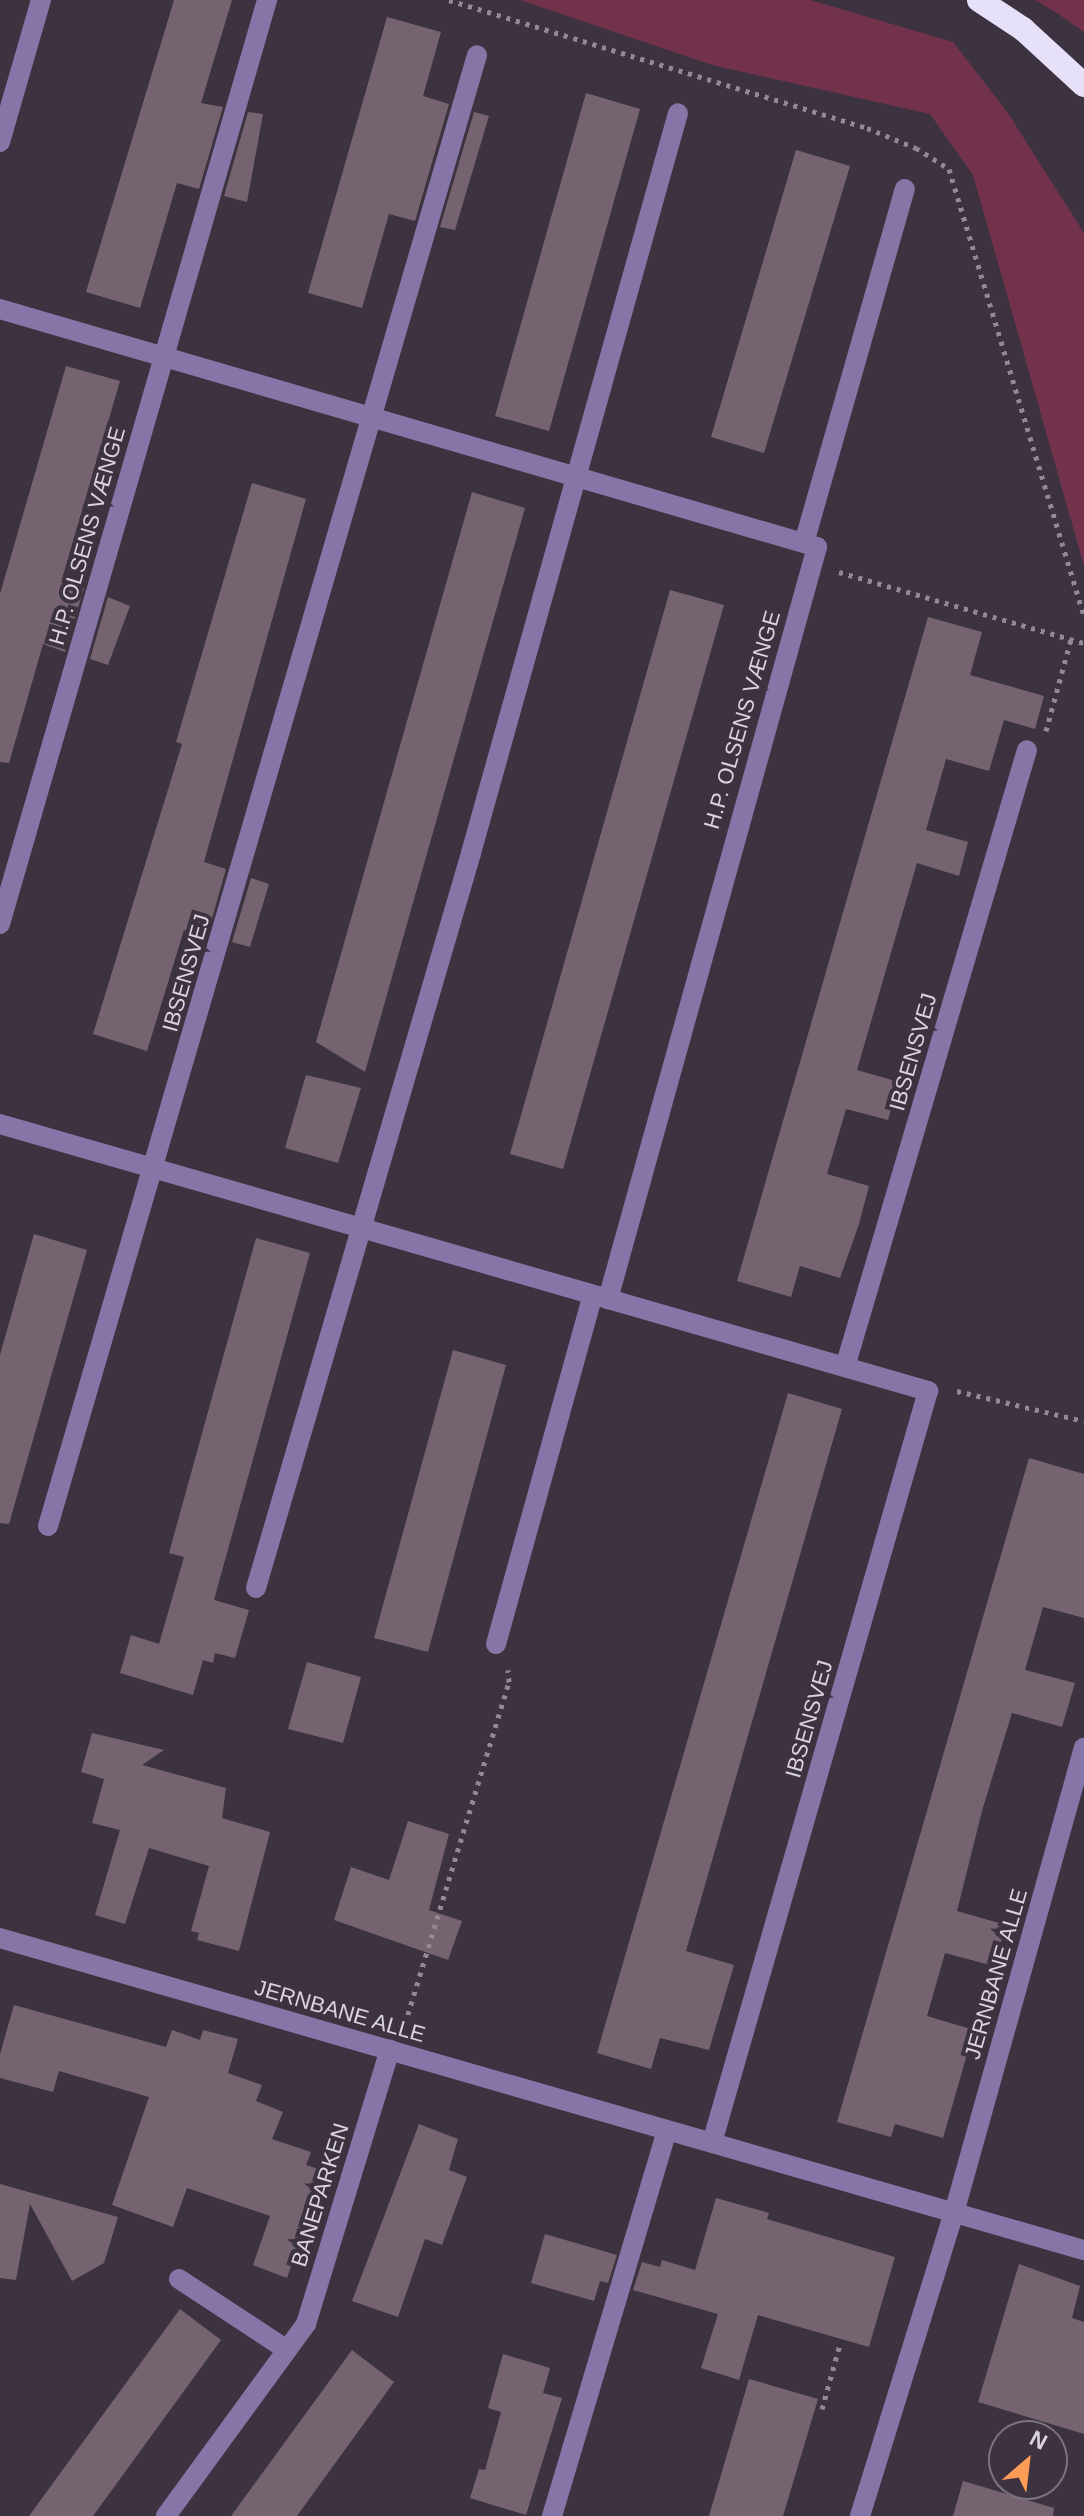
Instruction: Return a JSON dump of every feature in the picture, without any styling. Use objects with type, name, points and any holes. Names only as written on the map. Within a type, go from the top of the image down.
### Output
[{"type":"highway","points":[[979,0],[1023,29],[1084,85]]},
{"type":"street","points":[[0,142],[41,0]]},
{"type":"street","name":"H.P. OLSENS VÆNGE","points":[[0,924],[267,0]]},
{"type":"street","points":[[372,417],[477,55]]},
{"type":"street","points":[[256,1588],[471,853],[678,113]]},
{"type":"street","name":"H.P. OLSENS VÆNGE","points":[[600,1297],[709,920],[905,189]]},
{"type":"street","points":[[0,309],[810,545]]},
{"type":"street","name":"IBSENSVEJ","points":[[48,1526],[372,417]]},
{"type":"street","name":"IBSENSVEJ","points":[[845,1367],[1027,750]]},
{"type":"street","points":[[0,1124],[928,1391]]},
{"type":"street","points":[[496,1644],[503,1610],[600,1297]]},
{"type":"street","name":"IBSENSVEJ","points":[[712,2143],[928,1391]]},
{"type":"street","name":"JERNBANE ALLE","points":[[860,2516],[954,2213],[1084,1748]]},
{"type":"street","name":"JERNBANE ALLE","points":[[0,1938],[1084,2250]]},
{"type":"street","name":"BANEPARKEN","points":[[166,2516],[306,2324],[393,2051]]},
{"type":"street","points":[[552,2516],[667,2131]]},
{"type":"street","points":[[179,2279],[287,2350]]},
{"type":"path","points":[[449,0],[867,128],[925,152],[949,169],[1084,617]]},
{"type":"path","points":[[810,545],[840,573],[1084,643]]},
{"type":"path","points":[[1027,750],[1041,747],[1071,639]]},
{"type":"path","points":[[928,1391],[958,1391],[1084,1421]]},
{"type":"path","points":[[393,2051],[509,1682],[503,1610]]},
{"type":"path","points":[[822,2409],[840,2344]]},
{"type":"shaded area","points":[[520,0],[810,0],[953,42],[1008,113],[1084,233],[1084,566],[973,175],[930,114],[712,65]]},
{"type":"shaded area","points":[[1035,0],[1084,0],[1084,32],[1057,13]]},
{"type":"building","points":[[174,0],[232,0],[201,103],[223,107],[199,189],[177,183],[140,308],[86,292]]},
{"type":"building","points":[[387,17],[441,32],[423,96],[449,104],[415,221],[389,214],[362,308],[308,293]]},
{"type":"building","points":[[586,93],[640,109],[549,431],[495,416]]},
{"type":"building","points":[[248,112],[263,114],[247,202],[224,196]]},
{"type":"building","points":[[474,112],[489,116],[455,230],[440,227]]},
{"type":"building","points":[[796,150],[850,166],[764,453],[711,437]]},
{"type":"building","points":[[66,366],[120,381],[62,579],[84,588],[65,652],[43,644],[9,763],[0,762],[0,594]]},
{"type":"building","points":[[252,483],[306,499],[204,862],[226,869],[207,936],[184,930],[147,1051],[93,1034],[182,744],[176,742]]},
{"type":"building","points":[[472,492],[525,508],[365,1072],[316,1042]]},
{"type":"building","points":[[670,590],[724,605],[563,1169],[510,1154]]},
{"type":"building","points":[[108,597],[130,606],[108,665],[90,659]]},
{"type":"building","points":[[928,617],[982,632],[970,675],[1044,696],[1035,729],[1004,720],[989,771],[946,759],[926,830],[968,842],[959,876],[917,863],[857,1070],[899,1082],[888,1120],[846,1109],[827,1174],[869,1186],[859,1224],[840,1278],[800,1266],[791,1297],[737,1281]]},
{"type":"building","points":[[251,878],[269,884],[250,947],[232,942]]},
{"type":"building","points":[[306,1075],[361,1088],[338,1163],[285,1148]]},
{"type":"building","points":[[34,1234],[87,1250],[9,1524],[0,1523],[0,1355]]},
{"type":"building","points":[[256,1238],[310,1253],[214,1600],[249,1610],[235,1658],[215,1653],[213,1663],[203,1660],[193,1695],[120,1673],[131,1635],[159,1644],[184,1557],[169,1553]]},
{"type":"building","points":[[453,1350],[506,1365],[428,1652],[374,1638]]},
{"type":"building","points":[[788,1393],[842,1409],[686,1951],[734,1965],[709,2050],[660,2038],[651,2069],[597,2053]]},
{"type":"building","points":[[1029,1458],[1084,1474],[1084,1618],[1043,1607],[1025,1670],[1075,1683],[1062,1727],[1012,1713],[982,1811],[957,1911],[1006,1925],[994,1966],[945,1953],[927,2016],[974,2030],[943,2138],[895,2124],[891,2137],[837,2122]]},
{"type":"building","points":[[307,1662],[361,1677],[343,1743],[288,1729]]},
{"type":"building","points":[[92,1733],[164,1750],[142,1765],[226,1788],[222,1818],[270,1832],[239,1951],[197,1940],[199,1933],[191,1931],[209,1866],[149,1848],[125,1924],[95,1915],[120,1830],[92,1823],[104,1779],[81,1772]]},
{"type":"building","points":[[408,1821],[449,1834],[429,1910],[462,1921],[448,1960],[334,1920],[351,1867],[389,1880]]},
{"type":"building","points":[[14,2005],[166,2047],[172,2030],[200,2040],[203,2030],[238,2039],[228,2073],[262,2085],[256,2101],[283,2112],[272,2139],[311,2152],[306,2165],[325,2171],[287,2278],[253,2265],[270,2216],[187,2188],[173,2227],[112,2205],[149,2097],[59,2071],[53,2092],[0,2078],[0,2054]]},
{"type":"building","points":[[419,2124],[458,2139],[449,2170],[467,2177],[442,2245],[425,2239],[398,2317],[352,2301]]},
{"type":"building","points":[[0,2184],[118,2217],[104,2263],[72,2281],[30,2204],[16,2280],[0,2278]]},
{"type":"building","points":[[716,2198],[769,2213],[767,2219],[895,2257],[869,2347],[758,2315],[739,2380],[701,2368],[718,2314],[633,2290],[642,2262],[660,2267],[662,2260],[695,2270]]},
{"type":"building","points":[[545,2234],[617,2255],[608,2283],[600,2281],[594,2301],[531,2283]]},
{"type":"building","points":[[1019,2264],[1080,2286],[1072,2318],[1084,2322],[1084,2434],[1068,2429],[1068,2420],[1038,2420],[978,2402]]},
{"type":"building","points":[[180,2309],[221,2340],[93,2516],[29,2516]]},
{"type":"building","points":[[352,2350],[394,2382],[297,2516],[231,2516]]},
{"type":"building","points":[[503,2354],[550,2368],[543,2393],[562,2398],[526,2515],[470,2498],[479,2469],[485,2470],[501,2412],[488,2408]]},
{"type":"building","points":[[749,2379],[818,2399],[783,2516],[709,2516]]},
{"type":"building","points":[[963,2481],[988,2488],[988,2500],[1027,2500],[1054,2508],[1053,2516],[953,2516]]}]
